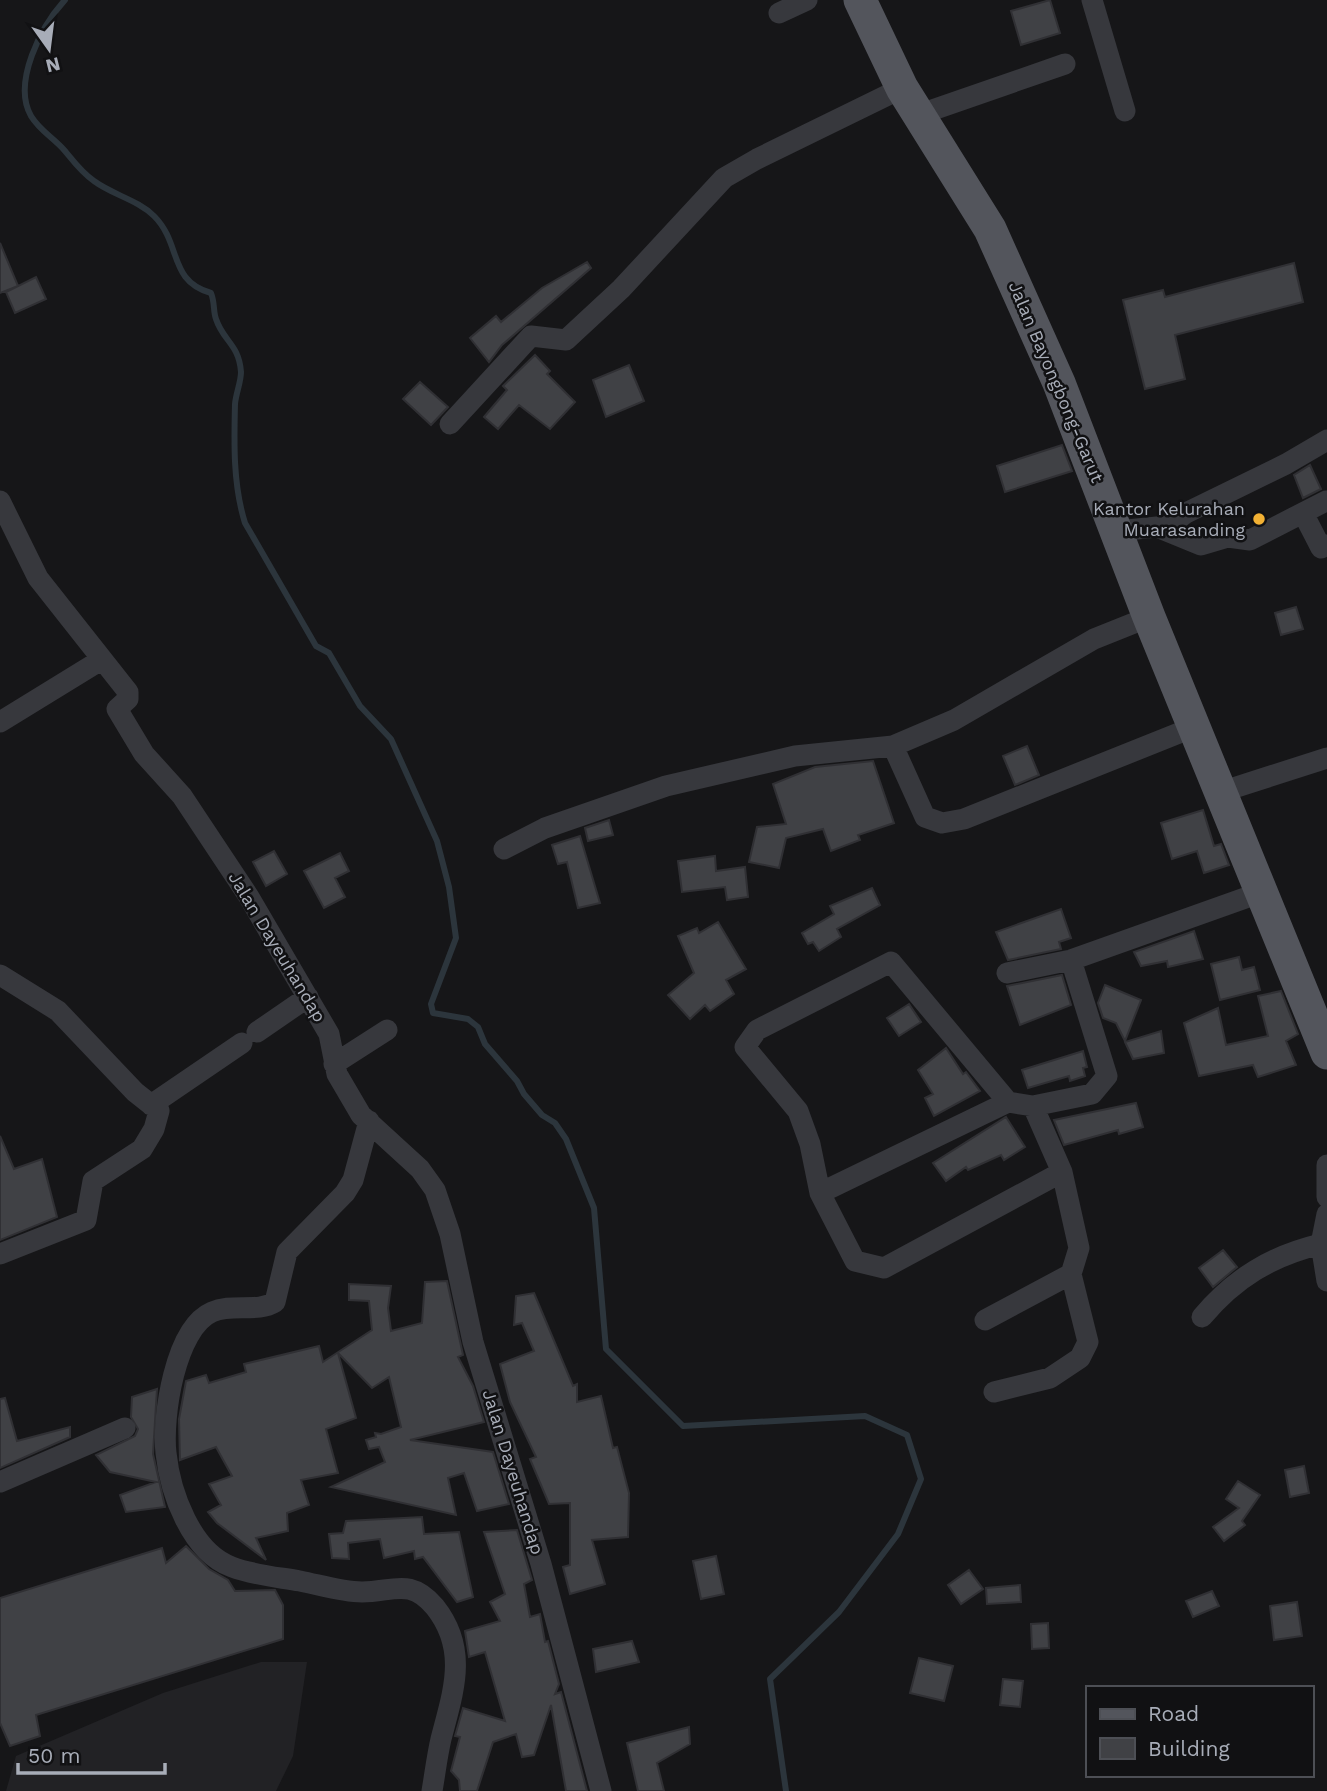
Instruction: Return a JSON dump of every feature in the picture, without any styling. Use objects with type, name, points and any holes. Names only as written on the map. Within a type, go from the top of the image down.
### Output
[{"type":"main road","name":"Jalan Bayongbong-Garut","points":[[860,0],[910,102],[990,229],[1059,383],[1149,617],[1327,1053]]},
{"type":"street","points":[[779,13],[807,0]]},
{"type":"street","points":[[1092,0],[1125,111]]},
{"type":"street","points":[[450,424],[531,336],[566,340],[621,289],[724,178],[757,159],[910,102],[1065,64]]},
{"type":"street","points":[[1164,529],[1186,513],[1286,464],[1327,440]]},
{"type":"street","name":"Jalan Dayeuhandap","points":[[0,501],[38,578],[128,692],[128,699],[117,709],[122,718],[144,754],[182,796],[249,897],[329,1034],[335,1069],[365,1118],[420,1169],[435,1190],[450,1234],[473,1342],[541,1564],[601,1791]]},
{"type":"street","points":[[1117,531],[1149,527],[1164,529],[1201,545],[1228,537],[1250,540],[1326,501]]},
{"type":"street","points":[[1303,513],[1321,548],[1327,545]]},
{"type":"street","points":[[504,849],[545,828],[666,786],[795,757],[893,746],[954,720],[1094,639],[1149,617]]},
{"type":"street","points":[[0,722],[101,660]]},
{"type":"street","points":[[893,746],[925,817],[942,823],[964,819],[1194,727]]},
{"type":"street","points":[[1221,792],[1327,758]]},
{"type":"street","points":[[1007,973],[1071,960],[1262,892]]},
{"type":"street","points":[[820,1193],[1008,1102],[1033,1107],[1092,1094],[1107,1076],[1071,960]]},
{"type":"street","points":[[1008,1102],[891,962],[876,972],[858,977],[757,1030],[745,1046],[798,1111],[810,1144],[820,1193],[855,1261],[884,1268],[1062,1172]]},
{"type":"street","points":[[0,975],[58,1011],[159,1111],[142,1149],[93,1181],[86,1220],[0,1254]]},
{"type":"street","points":[[151,1105],[308,997]]},
{"type":"street","points":[[335,1069],[387,1030]]},
{"type":"street","points":[[994,1392],[1050,1378],[1085,1351],[1088,1342],[1071,1274],[1079,1248],[1062,1172],[1033,1107]]},
{"type":"street","points":[[365,1118],[353,1180],[345,1193],[287,1252],[275,1302],[212,1312],[190,1337],[171,1386],[165,1429],[166,1454],[169,1481],[179,1509],[220,1562],[244,1571],[356,1591],[401,1586],[426,1598],[437,1610],[454,1648],[457,1678],[440,1741],[432,1791]]},
{"type":"street","points":[[1327,1166],[1327,1196]]},
{"type":"street","points":[[1327,1214],[1321,1244],[1327,1281]]},
{"type":"street","points":[[1202,1317],[1225,1291],[1251,1271],[1290,1253],[1321,1244]]},
{"type":"street","points":[[985,1320],[1071,1274]]},
{"type":"street","points":[[0,1482],[125,1428]]},
{"type":"shaded area","points":[[261,1662],[307,1662],[293,1756],[276,1791],[6,1791],[16,1756],[163,1693]]},
{"type":"building","points":[[1050,0],[1060,33],[1021,45],[1011,11]]},
{"type":"building","points":[[0,243],[18,286],[0,293]]},
{"type":"building","points":[[587,262],[591,268],[502,345],[489,362],[470,338],[496,316],[501,322],[542,288]]},
{"type":"building","points":[[1294,263],[1303,302],[1175,335],[1185,379],[1145,389],[1123,300],[1163,290],[1165,297]]},
{"type":"building","points":[[36,277],[46,299],[15,313],[6,292]]},
{"type":"building","points":[[535,355],[550,371],[547,374],[575,402],[550,429],[519,405],[498,429],[484,417],[507,390],[503,386]]},
{"type":"building","points":[[629,365],[644,401],[606,417],[593,380]]},
{"type":"building","points":[[420,382],[448,407],[431,425],[403,399]]},
{"type":"building","points":[[1062,445],[1072,471],[1005,492],[997,466]]},
{"type":"building","points":[[1310,465],[1321,489],[1303,498],[1294,475]]},
{"type":"building","points":[[1296,607],[1303,629],[1281,635],[1275,613]]},
{"type":"building","points":[[1027,746],[1039,775],[1015,785],[1003,756]]},
{"type":"building","points":[[873,761],[894,823],[858,835],[860,840],[831,851],[823,829],[786,838],[779,868],[749,862],[757,827],[786,824],[773,784],[815,767]]},
{"type":"building","points":[[1203,810],[1214,846],[1221,844],[1229,865],[1204,873],[1197,851],[1172,859],[1161,823]]},
{"type":"building","points":[[609,820],[613,835],[588,841],[585,828]]},
{"type":"building","points":[[580,836],[600,903],[578,908],[567,862],[558,864],[552,845]]},
{"type":"building","points":[[274,851],[287,874],[266,886],[253,862]]},
{"type":"building","points":[[340,853],[349,871],[335,878],[345,897],[324,908],[304,871]]},
{"type":"building","points":[[715,856],[716,871],[745,867],[748,897],[727,900],[725,887],[682,892],[678,861]]},
{"type":"building","points":[[872,888],[880,905],[837,929],[841,937],[819,951],[813,942],[808,944],[802,933],[834,914],[830,906]]},
{"type":"building","points":[[1061,909],[1071,938],[1059,942],[1061,949],[1008,960],[996,932]]},
{"type":"building","points":[[718,922],[746,969],[726,980],[734,994],[710,1011],[705,1005],[690,1019],[668,995],[694,973],[678,936],[697,928],[699,933]]},
{"type":"building","points":[[1194,931],[1203,959],[1168,967],[1167,961],[1141,966],[1134,952]]},
{"type":"building","points":[[1239,957],[1242,970],[1254,967],[1260,990],[1220,1000],[1211,964]]},
{"type":"building","points":[[1062,975],[1071,1005],[1020,1025],[1007,986]]},
{"type":"building","points":[[1105,985],[1141,1000],[1125,1041],[1116,1023],[1103,1018],[1098,1003]]},
{"type":"building","points":[[1281,991],[1298,1034],[1286,1041],[1296,1065],[1258,1077],[1253,1065],[1199,1076],[1184,1023],[1218,1008],[1226,1045],[1268,1036],[1258,996]]},
{"type":"building","points":[[909,1004],[921,1022],[899,1036],[887,1018]]},
{"type":"building","points":[[1161,1031],[1164,1053],[1133,1059],[1125,1042]]},
{"type":"building","points":[[946,1048],[963,1074],[966,1072],[980,1091],[934,1116],[925,1098],[933,1094],[918,1070]]},
{"type":"building","points":[[1083,1051],[1087,1067],[1083,1068],[1085,1076],[1070,1081],[1069,1076],[1028,1088],[1022,1070]]},
{"type":"building","points":[[1136,1103],[1143,1127],[1119,1134],[1118,1130],[1064,1145],[1054,1120]]},
{"type":"building","points":[[1006,1117],[1025,1147],[1004,1160],[1001,1155],[968,1170],[966,1167],[946,1181],[933,1163]]},
{"type":"building","points":[[0,1136],[14,1169],[42,1159],[57,1217],[0,1240]]},
{"type":"building","points":[[1223,1250],[1237,1267],[1213,1287],[1199,1268]]},
{"type":"building","points":[[447,1281],[463,1355],[458,1357],[473,1386],[484,1422],[410,1440],[493,1452],[509,1504],[477,1511],[464,1473],[448,1478],[456,1515],[331,1487],[385,1462],[379,1447],[369,1449],[366,1440],[376,1437],[375,1433],[381,1434],[401,1427],[389,1377],[372,1388],[338,1353],[356,1418],[326,1429],[338,1473],[301,1480],[309,1505],[287,1513],[288,1531],[256,1538],[266,1560],[217,1523],[208,1512],[221,1505],[209,1484],[232,1476],[216,1447],[180,1460],[179,1419],[186,1381],[206,1375],[209,1383],[246,1372],[244,1364],[319,1346],[323,1362],[372,1330],[369,1301],[349,1300],[349,1284],[391,1286],[388,1308],[391,1331],[422,1323],[425,1282]]},
{"type":"building","points":[[534,1293],[573,1386],[577,1384],[577,1402],[601,1396],[613,1448],[617,1447],[629,1493],[628,1537],[592,1540],[605,1584],[570,1594],[563,1567],[570,1565],[570,1503],[549,1504],[530,1459],[536,1457],[510,1402],[500,1364],[534,1351],[522,1323],[514,1325],[516,1296]]},
{"type":"building","points":[[157,1389],[153,1454],[165,1507],[126,1512],[120,1495],[156,1482],[110,1472],[96,1455],[135,1436],[138,1429],[131,1417],[132,1397]]},
{"type":"building","points":[[5,1398],[17,1441],[70,1427],[70,1437],[0,1468],[0,1399]]},
{"type":"building","points":[[1304,1466],[1309,1493],[1290,1497],[1285,1470]]},
{"type":"building","points":[[1238,1481],[1260,1495],[1242,1521],[1245,1525],[1224,1541],[1213,1527],[1239,1508],[1226,1499]]},
{"type":"building","points":[[422,1517],[424,1534],[459,1532],[473,1597],[457,1602],[423,1557],[415,1559],[414,1551],[384,1558],[380,1539],[348,1543],[349,1559],[332,1558],[329,1534],[343,1533],[346,1521]]},
{"type":"building","points":[[517,1530],[532,1580],[524,1584],[530,1617],[540,1614],[545,1642],[548,1641],[559,1684],[555,1694],[561,1692],[587,1791],[566,1791],[551,1705],[534,1755],[522,1757],[516,1734],[493,1742],[477,1791],[460,1791],[459,1780],[451,1771],[460,1737],[455,1736],[463,1708],[505,1721],[485,1652],[469,1657],[465,1631],[500,1621],[490,1602],[505,1594],[484,1532]]},
{"type":"building","points":[[186,1546],[209,1569],[228,1580],[235,1591],[275,1590],[283,1605],[283,1639],[36,1715],[40,1736],[10,1746],[0,1723],[0,1598],[162,1548],[166,1563]]},
{"type":"building","points":[[716,1556],[724,1594],[701,1599],[693,1561]]},
{"type":"building","points":[[969,1570],[983,1589],[961,1604],[948,1585]]},
{"type":"building","points":[[1020,1585],[1021,1602],[987,1604],[986,1588]]},
{"type":"building","points":[[1212,1591],[1219,1606],[1193,1617],[1186,1601]]},
{"type":"building","points":[[1297,1602],[1302,1636],[1274,1640],[1270,1606]]},
{"type":"building","points":[[1048,1623],[1049,1648],[1032,1649],[1031,1624]]},
{"type":"building","points":[[632,1641],[639,1662],[596,1672],[593,1649]]},
{"type":"building","points":[[919,1658],[953,1666],[944,1701],[910,1693]]},
{"type":"building","points":[[1003,1679],[1023,1681],[1020,1707],[1000,1705]]},
{"type":"building","points":[[689,1727],[690,1744],[657,1763],[664,1791],[638,1791],[627,1743]]},
{"type":"waterway","points":[[65,0],[39,39],[27,72],[26,103],[31,116],[90,178],[154,216],[169,238],[181,271],[197,287],[211,293],[219,326],[240,363],[241,376],[235,404],[235,449],[238,494],[245,523],[316,646],[329,653],[360,706],[391,739],[437,841],[449,887],[456,938],[431,1004],[433,1013],[468,1019],[478,1027],[485,1044],[517,1081],[524,1094],[542,1115],[555,1123],[566,1139],[594,1208],[606,1349],[683,1426],[865,1416],[907,1435],[921,1479],[898,1534],[839,1612],[770,1679],[786,1791]]},
{"type":"place","name":"Kantor Kelurahan Muarasanding","points":[[1259,519]]}]
